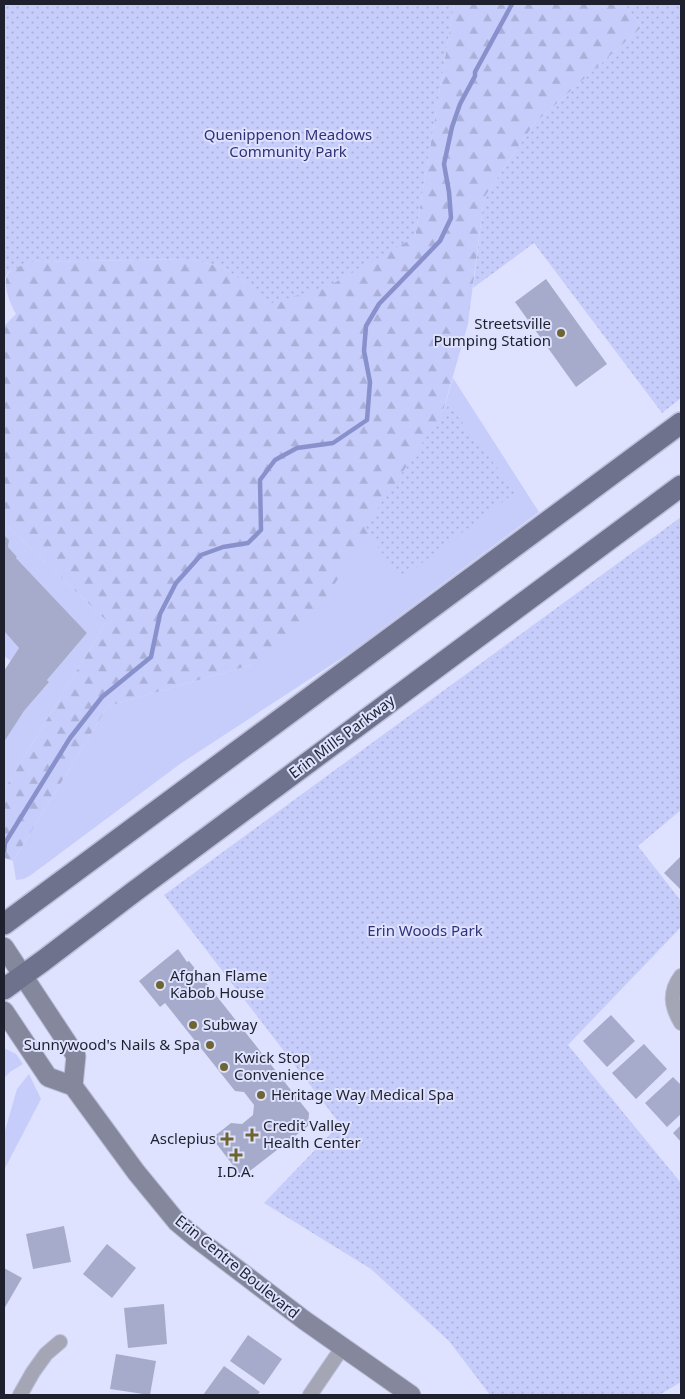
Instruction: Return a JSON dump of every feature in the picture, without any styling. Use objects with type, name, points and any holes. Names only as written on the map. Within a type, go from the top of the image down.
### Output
[{"type":"main road","points":[[4,924],[681,423]]},
{"type":"main road","name":"Erin Mills Parkway","points":[[4,989],[681,486]]},
{"type":"street","points":[[4,947],[76,1056],[73,1086],[48,1078],[4,1011]]},
{"type":"street","points":[[681,976],[675,984],[672,1002],[675,1013],[681,1023]]},
{"type":"street","name":"Erin Centre Boulevard","points":[[73,1086],[136,1172],[177,1222],[342,1348],[411,1395]]},
{"type":"street","points":[[20,1395],[46,1354],[60,1342]]},
{"type":"street","points":[[310,1395],[342,1348]]},
{"type":"green space","name":"Quenippenon Meadows Community Park","points":[[4,4],[454,4],[415,237],[329,286],[272,303],[224,268],[191,259],[29,262],[8,272],[4,280]]},
{"type":"green space","points":[[454,4],[624,4],[642,27],[534,124],[484,198],[468,324],[438,428],[324,600],[251,665],[108,706],[13,861],[4,858],[4,790],[107,621],[4,523],[4,326],[16,314],[7,292],[7,275],[10,271],[28,262],[191,259],[224,268],[246,283],[415,237]]},
{"type":"green space","points":[[624,4],[681,4],[681,398],[662,413],[534,243],[473,288],[484,198],[534,124],[642,27]]},
{"type":"green space","points":[[453,378],[539,512],[351,652],[180,764],[31,875],[24,879],[16,880],[13,861],[108,706],[251,665],[438,428]]},
{"type":"green space","points":[[448,406],[516,492],[401,579],[364,528]]},
{"type":"green space","name":"Erin Woods Park","points":[[681,517],[681,810],[638,846],[681,901],[681,927],[568,1045],[681,1183],[681,1382],[659,1395],[490,1395],[449,1341],[371,1269],[264,1203],[340,1124],[164,895]]},
{"type":"green space","points":[[4,523],[107,621],[4,790],[4,742],[24,711],[49,682],[47,680],[87,633],[16,558],[8,547],[9,540],[4,535]]},
{"type":"green space","points":[[4,631],[19,648],[11,661],[4,656]]},
{"type":"green space","points":[[4,1048],[16,1054],[23,1064],[4,1078]]},
{"type":"green space","points":[[29,1074],[41,1099],[4,1170],[4,1134],[17,1089]]},
{"type":"building","name":"Streetsville Pumping Station","points":[[546,279],[607,364],[576,387],[515,302]]},
{"type":"building","points":[[4,535],[9,540],[8,547],[16,558],[87,633],[47,680],[49,682],[24,711],[4,742],[4,671],[19,648],[4,631]]},
{"type":"building","points":[[681,856],[681,890],[664,873]]},
{"type":"building","points":[[178,949],[309,1113],[308,1126],[242,1177],[212,1138],[231,1123],[242,1124],[253,1115],[254,1105],[244,1092],[235,1091],[165,1003],[160,1007],[139,981]]},
{"type":"building","points":[[611,1015],[635,1041],[607,1067],[583,1041]]},
{"type":"building","points":[[644,1044],[667,1069],[636,1099],[612,1073]]},
{"type":"building","points":[[673,1077],[681,1085],[681,1114],[667,1127],[645,1103]]},
{"type":"building","points":[[681,1125],[681,1142],[673,1133]]},
{"type":"building","points":[[64,1226],[71,1262],[33,1269],[26,1234]]},
{"type":"building","points":[[107,1244],[136,1268],[112,1298],[83,1274]]},
{"type":"building","points":[[4,1268],[22,1278],[4,1309]]},
{"type":"building","points":[[164,1304],[167,1344],[128,1348],[124,1308]]},
{"type":"building","points":[[248,1335],[282,1359],[264,1385],[230,1361]]},
{"type":"building","points":[[116,1354],[156,1361],[150,1395],[110,1389]]},
{"type":"building","points":[[224,1366],[260,1392],[257,1395],[203,1395]]},
{"type":"waterway","points":[[4,851],[5,843],[70,738],[102,697],[151,657],[160,614],[176,583],[201,555],[223,547],[248,543],[261,530],[260,480],[275,460],[297,448],[333,443],[367,420],[370,382],[364,351],[366,326],[379,304],[440,241],[451,218],[444,164],[452,127],[460,104],[475,76],[475,72],[512,4]]},
{"type":"place","name":"Streetsville Pumping Station","points":[[561,333]]},
{"type":"place","name":"Afghan Flame Kabob House","points":[[160,985]]},
{"type":"place","name":"Subway","points":[[193,1025]]},
{"type":"place","name":"Sunnywood's Nails & Spa","points":[[210,1045]]},
{"type":"place","name":"Kwick Stop Convenience","points":[[224,1067]]},
{"type":"place","name":"Heritage Way Medical Spa","points":[[261,1095]]},
{"type":"place","name":"Credit Valley Health Center","points":[[252,1135]]},
{"type":"place","name":"Asclepius","points":[[227,1139]]},
{"type":"place","name":"I.D.A.","points":[[236,1155]]}]
